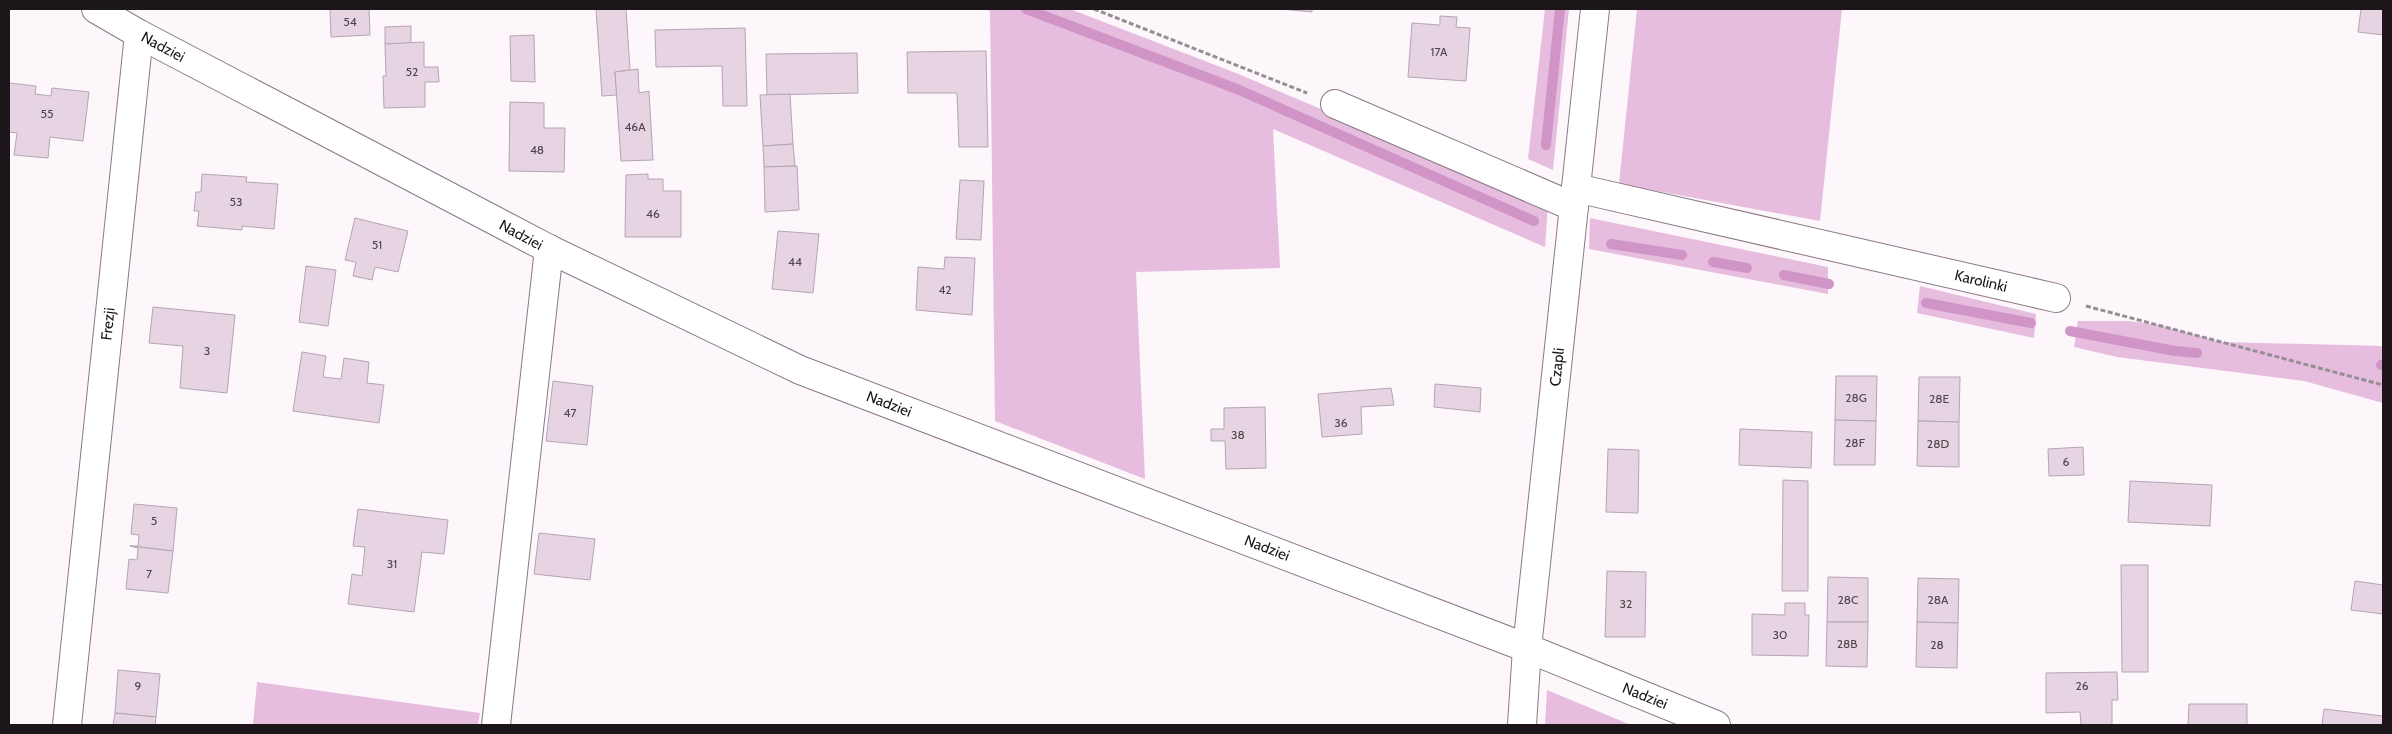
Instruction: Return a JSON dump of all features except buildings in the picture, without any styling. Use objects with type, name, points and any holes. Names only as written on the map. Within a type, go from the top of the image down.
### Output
[{"type":"street","name":"Nadziei","points":[[96,9],[139,34],[549,249],[800,370],[1527,648],[1716,725]]},
{"type":"street","name":"Czapli","points":[[1522,725],[1527,648],[1595,9]]},
{"type":"street","name":"Frezji","points":[[67,725],[139,34]]},
{"type":"street","name":"Karolinki","points":[[1335,104],[1575,197],[2056,298]]},
{"type":"street","points":[[496,725],[549,249]]},
{"type":"path","points":[[1094,9],[1335,104]]},
{"type":"path","points":[[2056,298],[2383,386]]},
{"type":"shaded area","points":[[985,9],[1070,9],[1236,73],[1548,205],[1545,247],[1273,129],[1280,268],[1136,272],[1145,479],[995,421],[990,11]]},
{"type":"shaded area","points":[[1545,9],[1569,9],[1553,170],[1528,159]]},
{"type":"shaded area","points":[[1637,9],[1842,9],[1820,221],[1619,184]]},
{"type":"shaded area","points":[[1590,218],[1828,267],[1828,294],[1589,249]]},
{"type":"shaded area","points":[[1920,286],[2036,314],[2034,338],[1917,313]]},
{"type":"shaded area","points":[[2078,321],[2129,321],[2158,325],[2221,342],[2383,346],[2383,403],[2304,381],[2117,357],[2074,347]]},
{"type":"shaded area","points":[[257,682],[480,713],[478,725],[253,725]]},
{"type":"shaded area","points":[[1547,690],[1631,725],[1545,725]]},
{"type":"waterway","points":[[1026,9],[1237,89],[1534,221]]},
{"type":"waterway","points":[[1546,145],[1560,9]]},
{"type":"waterway","points":[[1611,244],[1682,255]]},
{"type":"waterway","points":[[1713,262],[1747,268]]},
{"type":"waterway","points":[[1784,275],[1829,284]]},
{"type":"waterway","points":[[1926,303],[2031,323]]},
{"type":"waterway","points":[[2070,331],[2175,351],[2197,353]]}]
